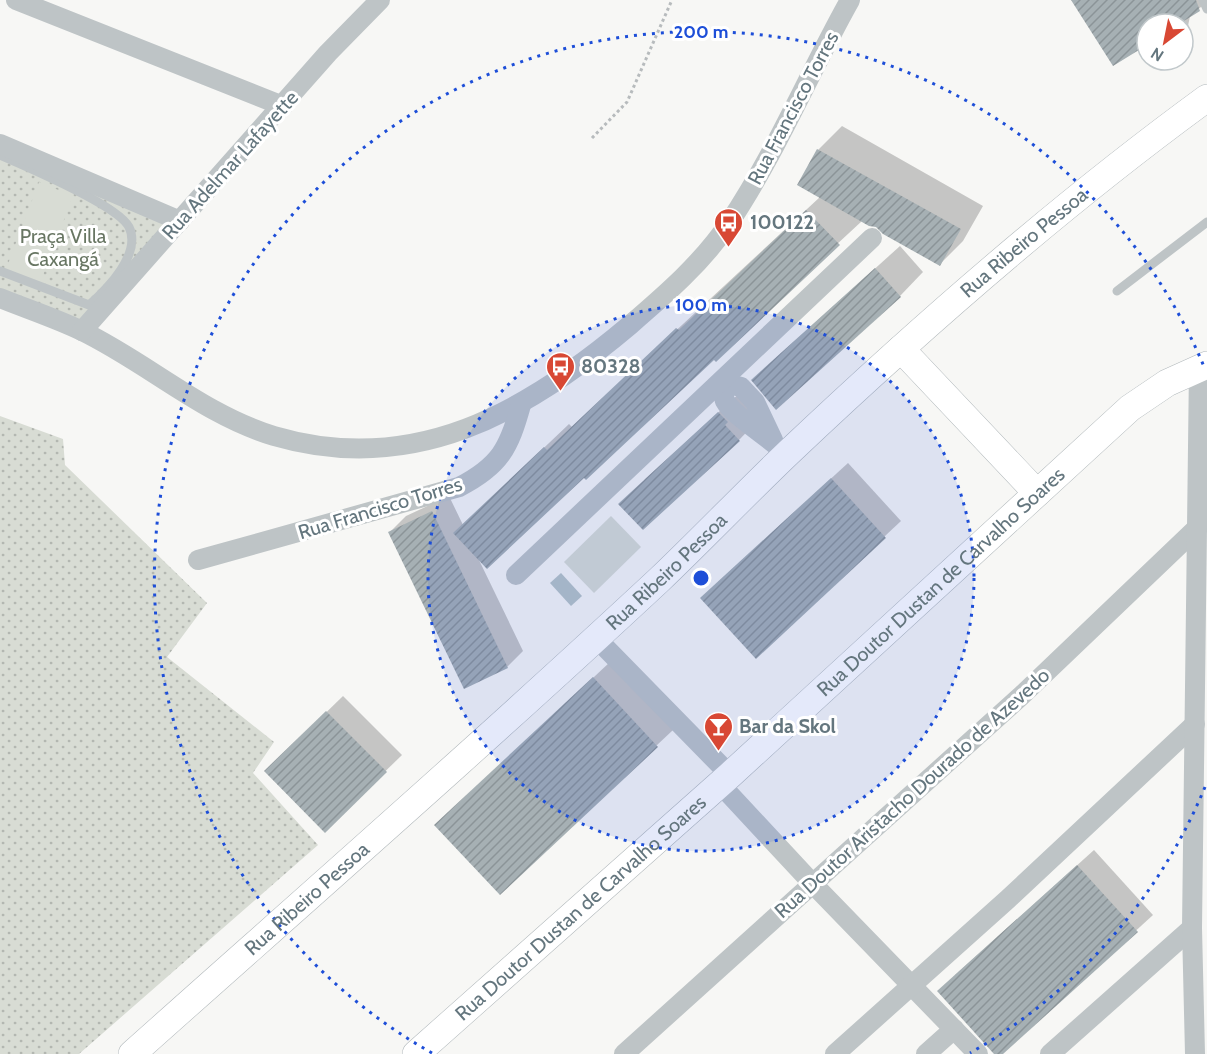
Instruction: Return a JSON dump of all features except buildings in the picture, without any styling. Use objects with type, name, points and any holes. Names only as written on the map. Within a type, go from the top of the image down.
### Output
[{"type":"main road","name":"Rua Ribeiro Pessoa","points":[[132,1054],[596,638],[705,536],[780,447],[901,349],[1064,206],[1207,98]]},
{"type":"main road","points":[[901,349],[1037,493]]},
{"type":"main road","name":"Rua Doutor Dustan de Carvalho Soares","points":[[416,1054],[725,780],[1130,408],[1167,383],[1203,366]]},
{"type":"street","points":[[16,0],[283,106]]},
{"type":"street","name":"Rua Adelmar Lafayette","points":[[82,331],[380,0]]},
{"type":"street","name":"Rua Francisco Torres","points":[[0,298],[82,331],[226,418],[275,436],[315,445],[363,448],[415,443],[473,428],[521,405],[570,373],[661,299],[703,257],[751,188],[850,0]]},
{"type":"street","points":[[0,144],[180,221]]},
{"type":"street","points":[[516,575],[872,238]]},
{"type":"street","points":[[1195,1054],[1198,917],[1195,724],[1203,366]]},
{"type":"street","points":[[721,382],[726,402],[739,416],[780,447]]},
{"type":"street","name":"Rua Francisco Torres","points":[[198,560],[459,487],[498,461],[509,445],[521,405]]},
{"type":"street","name":"Rua Doutor Aristacho Dourado de Azevedo","points":[[624,1054],[1021,696],[1198,527]]},
{"type":"street","points":[[596,638],[725,780],[812,883],[978,1054]]},
{"type":"street","points":[[835,1054],[912,986],[1195,724]]},
{"type":"street","points":[[1050,1054],[1198,917]]},
{"type":"street","points":[[926,1054],[954,1029]]},
{"type":"lane","points":[[1203,0],[1207,9]]},
{"type":"lane","points":[[0,156],[100,204],[120,218],[129,229],[130,244],[123,266],[89,305],[82,331]]},
{"type":"lane","points":[[1118,291],[1207,222]]},
{"type":"lane","points":[[0,271],[89,305]]},
{"type":"path","points":[[592,138],[627,102],[672,0]]},
{"type":"green space","name":"Praça Villa Caxangá","points":[[0,153],[167,223],[82,322],[0,290]]},
{"type":"green space","points":[[39,182],[73,196],[40,283],[6,269]]},
{"type":"green space","points":[[0,416],[63,439],[65,465],[207,603],[167,657],[274,742],[253,773],[318,845],[79,1054],[0,1054]]},
{"type":"green space","points":[[611,516],[641,547],[594,593],[564,562]]},
{"type":"shaded area","points":[[561,573],[582,596],[571,606],[550,583]]},
{"type":"place","name":"100122","points":[[729,248]]},
{"type":"place","name":"80328","points":[[560,392]]},
{"type":"place","name":"Bar da Skol","points":[[718,752]]}]
